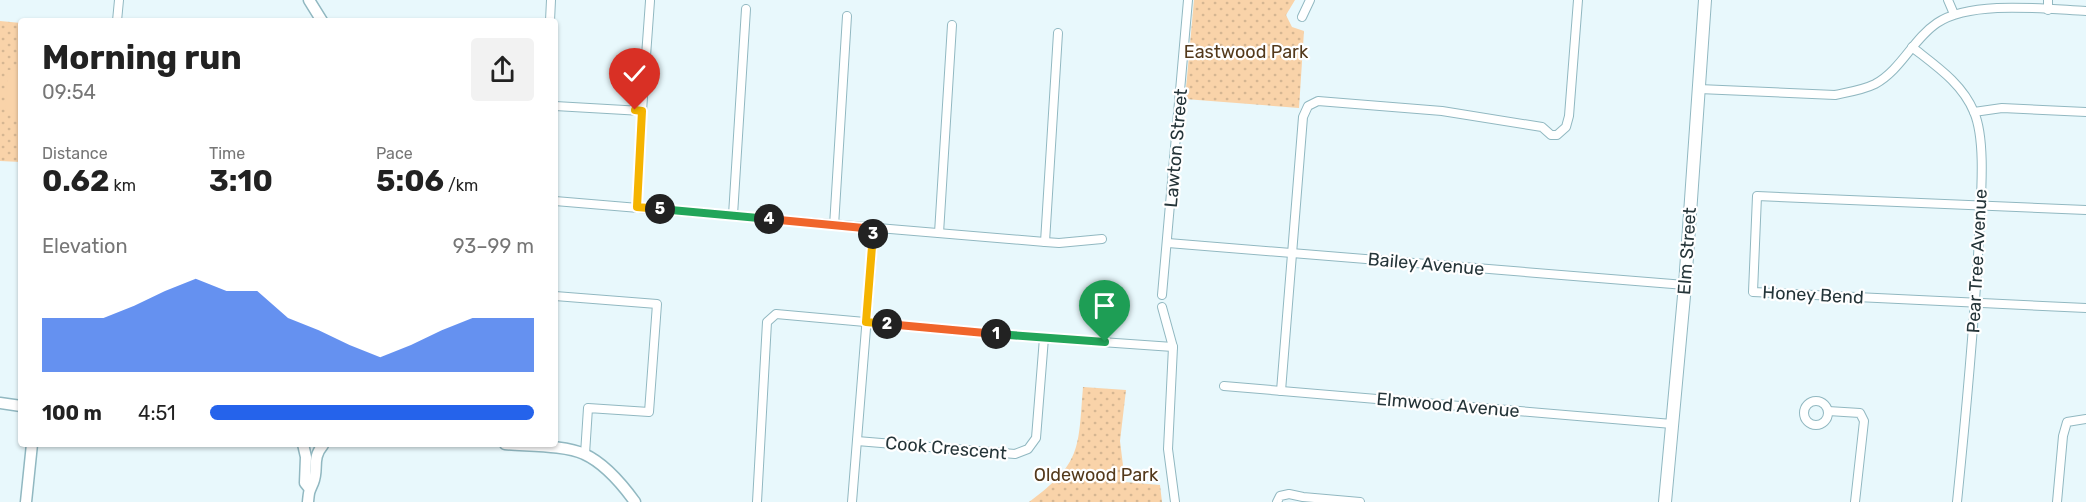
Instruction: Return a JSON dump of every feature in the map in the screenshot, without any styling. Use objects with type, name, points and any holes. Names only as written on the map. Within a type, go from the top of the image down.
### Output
[{"type":"main road","name":"Elm Street","points":[[1665,502],[1705,0]]},
{"type":"street","points":[[117,18],[119,0]]},
{"type":"street","points":[[309,0],[320,18]]},
{"type":"street","points":[[550,18],[551,0]]},
{"type":"street","points":[[637,207],[650,0]]},
{"type":"street","name":"Lawton Street","points":[[1162,295],[1188,0]]},
{"type":"street","points":[[1302,17],[1310,0]]},
{"type":"street","points":[[1281,391],[1303,117],[1308,106],[1318,101],[1442,111],[1542,127],[1551,135],[1557,135],[1566,127],[1569,116],[1578,0]]},
{"type":"street","points":[[1948,0],[1954,14]]},
{"type":"street","points":[[1699,89],[1835,95],[1857,91],[1876,83],[1889,74],[1938,22],[1954,14],[1990,7],[2048,5],[2086,11]]},
{"type":"street","points":[[733,215],[746,9]]},
{"type":"street","points":[[834,226],[847,16]]},
{"type":"street","points":[[939,233],[952,25]]},
{"type":"street","points":[[1045,242],[1058,33]]},
{"type":"street","name":"Pear Tree Avenue","points":[[1912,47],[1956,84],[1974,112],[1981,135],[1972,362],[1957,502]]},
{"type":"street","points":[[558,106],[642,111]]},
{"type":"street","points":[[1974,112],[2002,108],[2086,112]]},
{"type":"street","name":"Honey Bend","points":[[1975,303],[1753,292],[1757,196],[1980,205]]},
{"type":"street","points":[[558,201],[1059,243],[1102,239]]},
{"type":"street","points":[[1980,205],[2086,210]]},
{"type":"street","points":[[852,502],[874,229]]},
{"type":"street","name":"Bailey Avenue","points":[[1168,243],[1684,285]]},
{"type":"street","points":[[558,296],[657,304],[649,412],[588,408],[585,454]]},
{"type":"street","points":[[1975,303],[2086,308]]},
{"type":"street","points":[[1162,307],[1173,347],[1168,449],[1175,502]]},
{"type":"street","points":[[757,502],[768,320],[774,314],[1173,347]]},
{"type":"street","name":"Cook Crescent","points":[[857,441],[1016,454],[1028,449],[1035,438],[1044,338]]},
{"type":"street","name":"Elmwood Avenue","points":[[1224,386],[1672,424]]},
{"type":"street","points":[[0,403],[18,406]]},
{"type":"street","points":[[1828,411],[1860,413],[1864,421],[1855,502]]},
{"type":"street","points":[[2057,502],[2063,436],[2067,422],[2086,419]]},
{"type":"street","points":[[26,502],[32,447]]},
{"type":"street","points":[[304,447],[305,483],[309,488]]},
{"type":"street","points":[[308,502],[317,453],[322,447]]},
{"type":"street","points":[[540,447],[573,450],[585,454],[603,467],[635,502]]},
{"type":"street","points":[[1277,502],[1280,496],[1289,494],[1360,502]]},
{"type":"green space","name":"Eastwood Park","points":[[1194,0],[1295,0],[1286,15],[1292,27],[1304,31],[1299,108],[1185,99]]},
{"type":"green space","points":[[0,21],[18,23],[18,162],[0,161]]},
{"type":"green space","points":[[8,70],[18,71],[18,114],[5,113]]},
{"type":"green space","name":"Oldewood Park","points":[[1083,387],[1126,390],[1120,441],[1125,482],[1160,485],[1162,502],[1029,502],[1059,476],[1074,453],[1080,426]]},
{"type":"route","points":[[635,110],[642,111],[637,207],[874,229],[866,322],[1105,342]]}]
